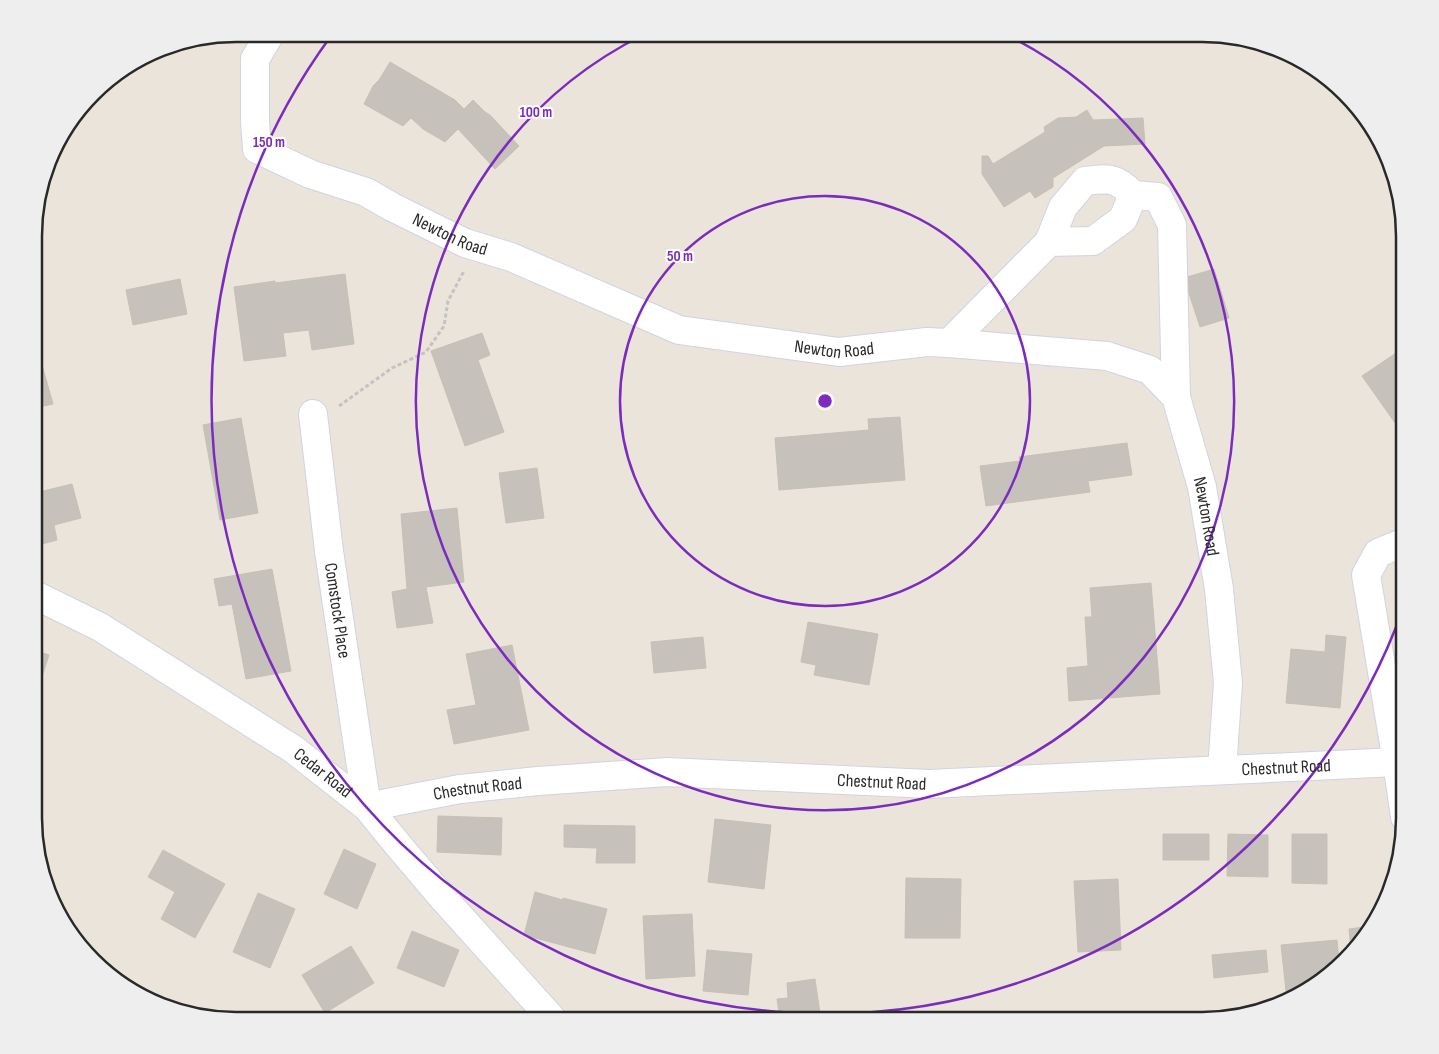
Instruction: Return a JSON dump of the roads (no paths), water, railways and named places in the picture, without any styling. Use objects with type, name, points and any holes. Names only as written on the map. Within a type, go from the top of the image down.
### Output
[{"type":"street","name":"Newton Road","points":[[265,42],[255,59],[257,149],[310,174],[366,192],[456,239],[511,257],[680,330],[839,352],[927,342],[1107,356],[1150,370],[1176,397],[1202,486],[1219,589],[1228,683],[1222,770]]},
{"type":"street","points":[[949,343],[1049,242],[1062,207],[1085,181],[1108,178],[1125,186],[1133,195],[1158,197],[1172,225],[1176,397]]},
{"type":"street","points":[[1049,242],[1093,241],[1123,218],[1133,195]]},
{"type":"street","name":"Comstock Place","points":[[313,418],[329,551],[367,806]]},
{"type":"street","points":[[1396,546],[1378,553],[1366,575],[1396,756]]},
{"type":"street","name":"Cedar Road","points":[[42,598],[100,627],[293,749],[367,806],[443,898],[546,1012]]},
{"type":"street","name":"Chestnut Road","points":[[367,806],[460,789],[538,781],[667,772],[929,784],[1396,762]]}]
